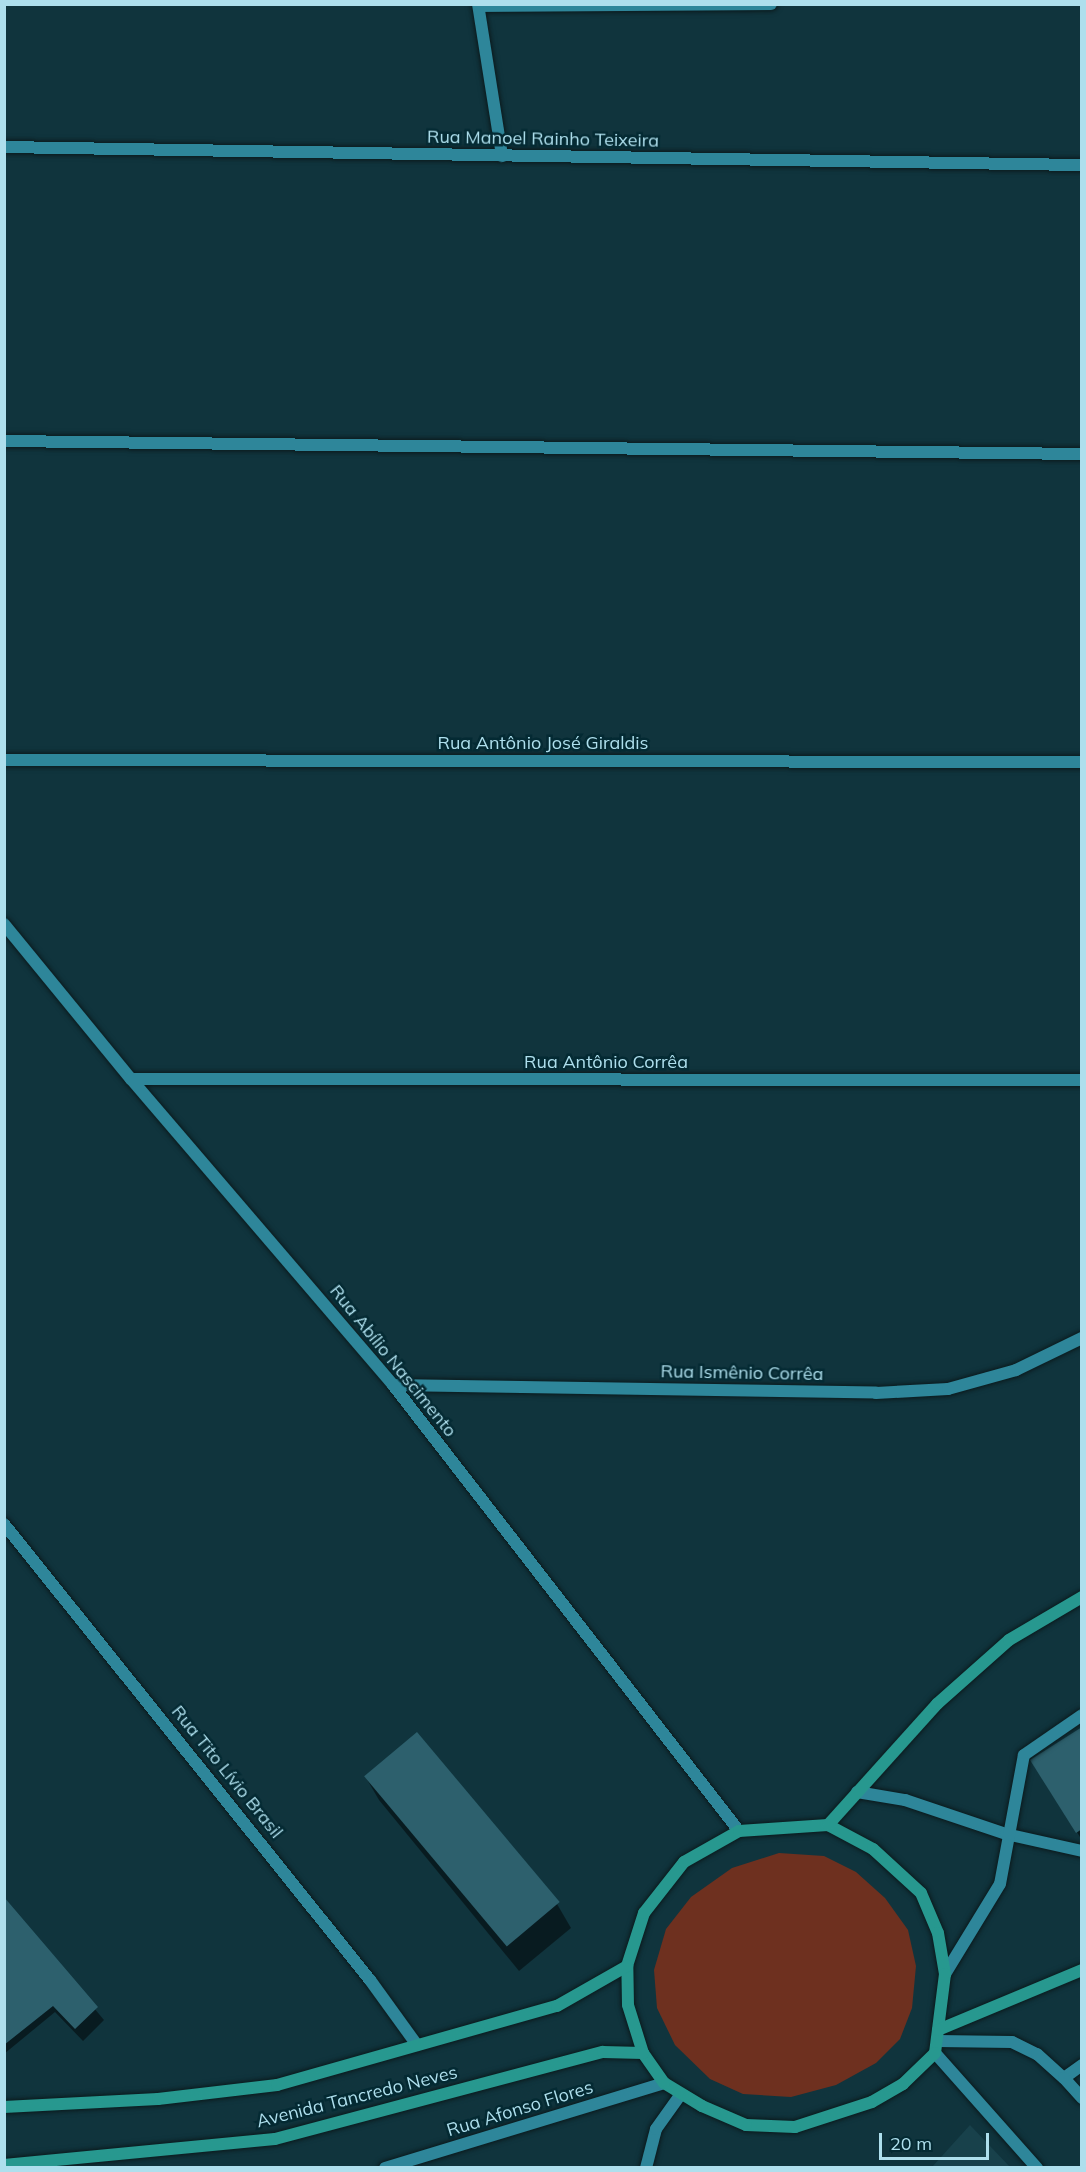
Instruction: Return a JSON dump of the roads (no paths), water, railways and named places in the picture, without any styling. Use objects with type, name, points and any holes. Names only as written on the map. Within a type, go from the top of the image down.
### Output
[{"type":"street","points":[[502,156],[479,5],[771,4]]},
{"type":"street","name":"Rua Manoel Rainho Teixeira","points":[[4,147],[1082,165]]},
{"type":"street","points":[[4,441],[1082,454]]},
{"type":"street","name":"Rua Antônio José Giraldis","points":[[4,760],[1082,762]]},
{"type":"street","name":"Rua Abílio Nascimento","points":[[4,924],[131,1079],[393,1385],[739,1831]]},
{"type":"street","name":"Rua Antônio Corrêa","points":[[131,1079],[1082,1080]]},
{"type":"street","name":"Rua Ismênio Corrêa","points":[[393,1385],[876,1393],[948,1389],[1016,1370],[1082,1338]]},
{"type":"street","name":"Rua Tito Lívio Brasil","points":[[4,1524],[370,1980],[417,2045]]},
{"type":"street","points":[[828,1825],[937,1704],[1009,1640],[1082,1597]]},
{"type":"street","points":[[945,1974],[1000,1884],[1006,1834],[1024,1755],[1082,1715]]},
{"type":"street","points":[[857,1792],[905,1800],[1006,1834],[1082,1851]]},
{"type":"street","points":[[1037,2168],[936,2041],[945,1974],[938,1933],[921,1893],[873,1849],[828,1825],[739,1831],[684,1862],[644,1913],[627,1966],[628,2005],[643,2053],[664,2084],[746,2125],[795,2127],[872,2102],[903,2084],[936,2041],[1082,1970]]},
{"type":"street","name":"Avenida Tancredo Neves","points":[[4,2107],[158,2099],[277,2085],[557,2006],[627,1966]]},
{"type":"street","points":[[936,2041],[1012,2042],[1037,2054],[1082,2098]]},
{"type":"street","name":"Avenida Tancredo Neves","points":[[4,2165],[275,2139],[603,2052],[643,2053]]},
{"type":"street","points":[[1064,2078],[1082,2065]]},
{"type":"street","name":"Rua Afonso Flores","points":[[385,2168],[664,2084]]},
{"type":"street","points":[[646,2168],[656,2129],[681,2094]]}]
